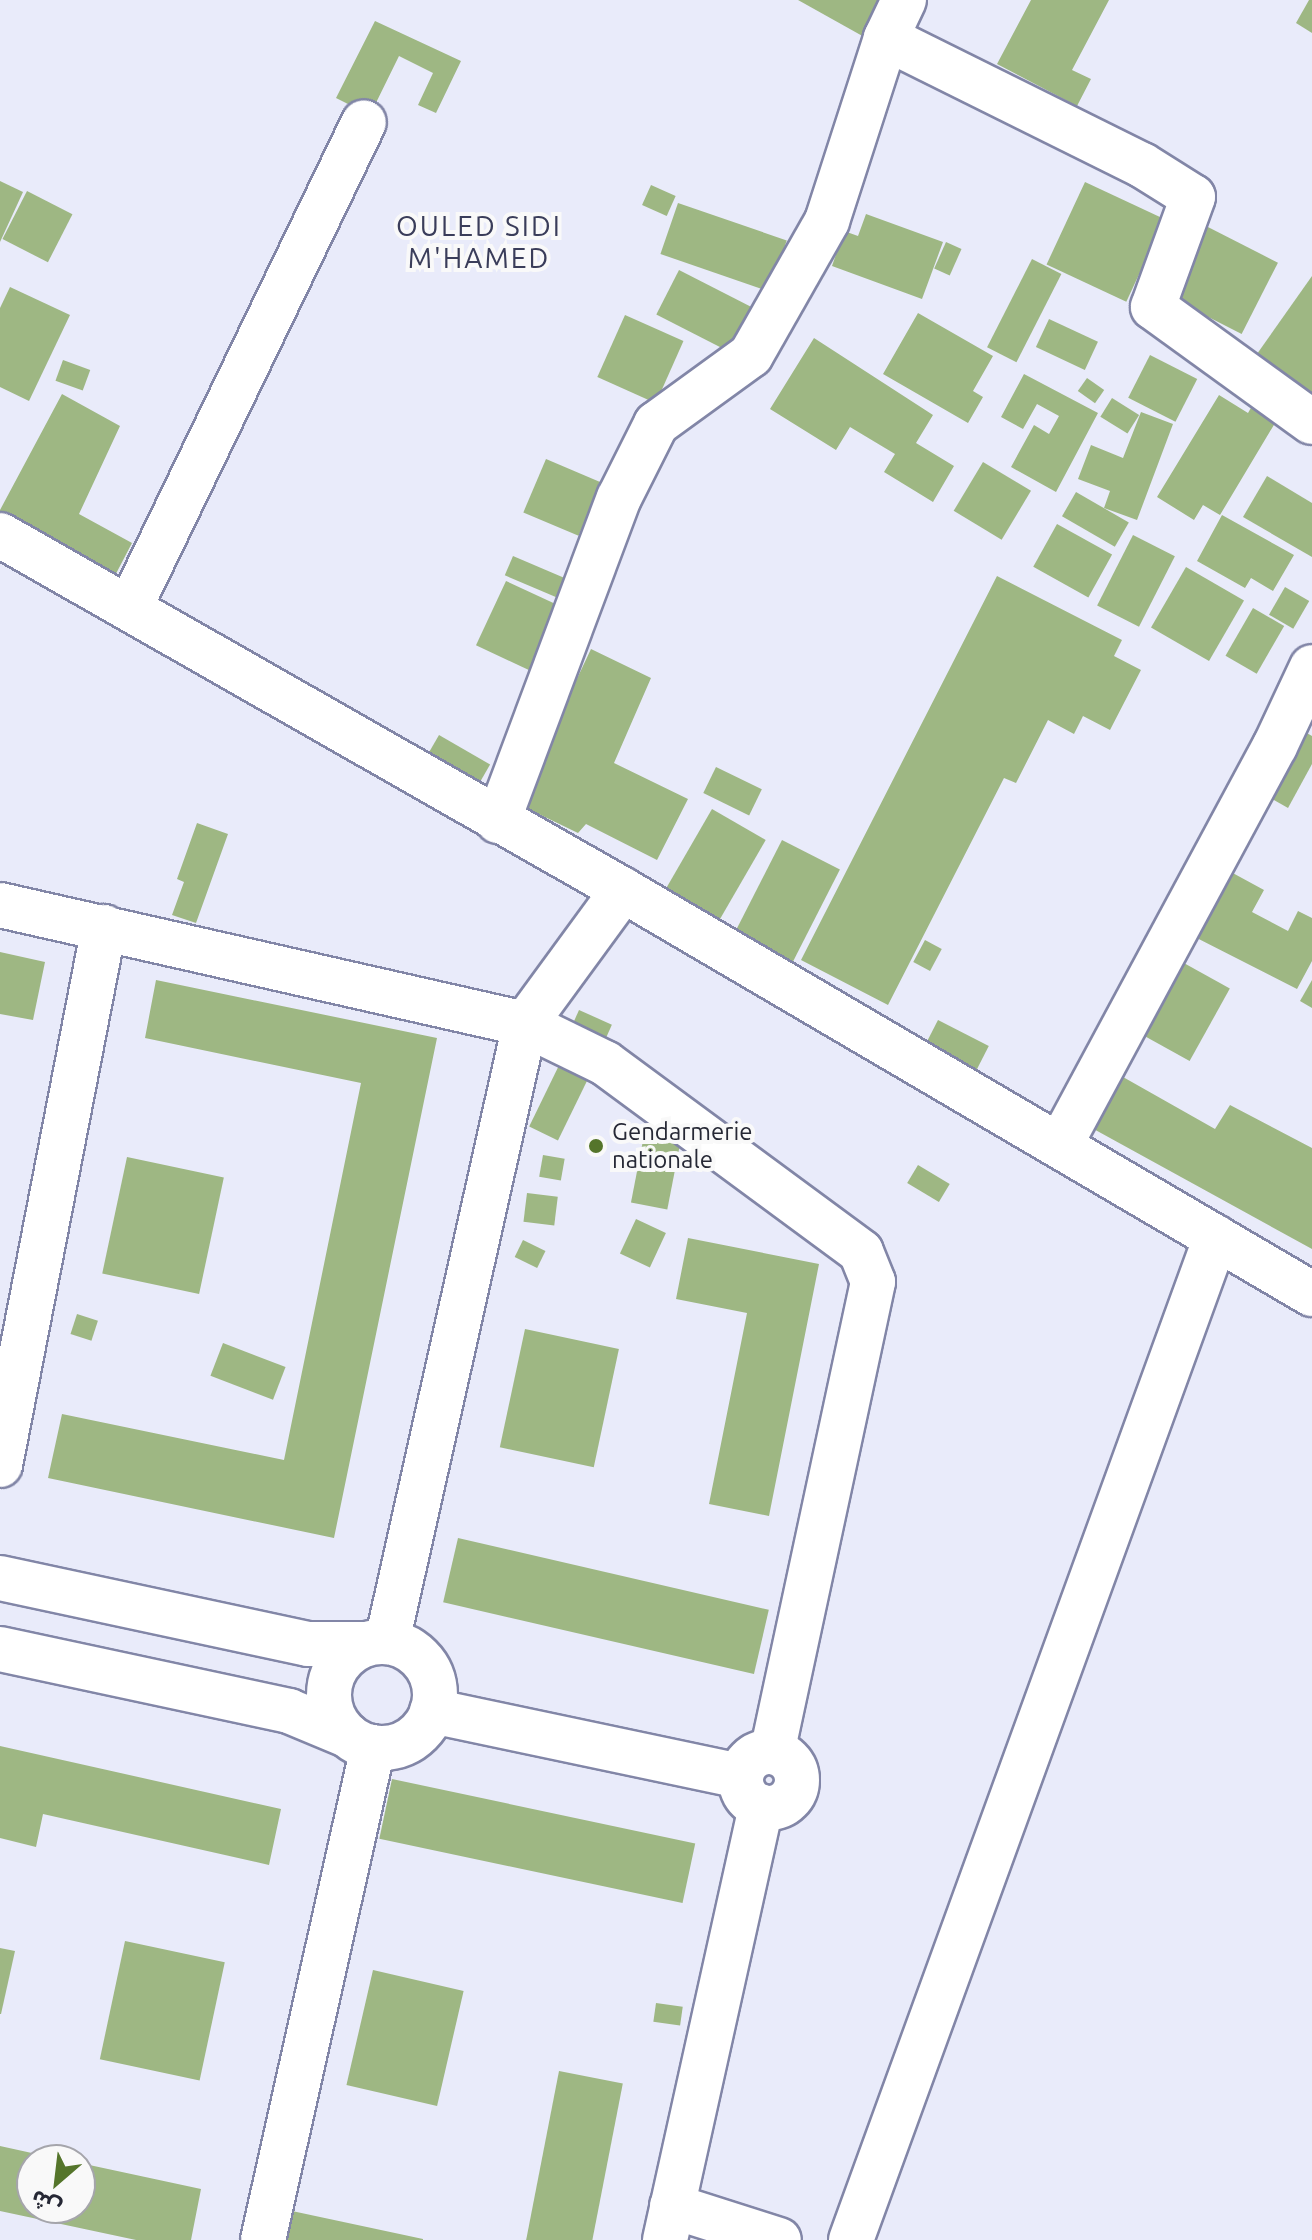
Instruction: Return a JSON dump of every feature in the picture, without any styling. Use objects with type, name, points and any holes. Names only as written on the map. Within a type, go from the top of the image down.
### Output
[{"type":"street","points":[[498,821],[637,461],[656,424],[751,355],[827,221],[895,19],[1193,197],[1153,307],[1312,422]]},
{"type":"street","points":[[130,607],[364,122]]},
{"type":"street","points":[[0,535],[623,890],[1312,1294]]},
{"type":"street","points":[[1060,1145],[1275,746],[1312,667]]},
{"type":"street","points":[[360,1741],[330,1708],[331,1676],[339,1662],[376,1643],[525,1024],[623,890]]},
{"type":"street","points":[[0,905],[525,1024],[605,1063],[861,1252],[870,1266],[873,1282],[758,1778],[668,2223],[779,2240]]},
{"type":"street","points":[[0,1465],[104,927]]},
{"type":"street","points":[[851,2240],[1216,1237]]},
{"type":"street","points":[[0,1578],[308,1644],[376,1643],[405,1647],[431,1674],[432,1711],[409,1740],[360,1741],[289,1711],[0,1649]]},
{"type":"street","points":[[432,1711],[758,1778]]},
{"type":"street","points":[[263,2240],[360,1741]]},
{"type":"building","points":[[798,0],[885,0],[866,38]]},
{"type":"building","points":[[1031,0],[1109,0],[1072,70],[1091,79],[1077,106],[997,64]]},
{"type":"building","points":[[1309,0],[1312,0],[1312,33],[1296,23]]},
{"type":"building","points":[[375,21],[461,61],[436,113],[418,105],[433,73],[399,56],[370,115],[336,98]]},
{"type":"building","points":[[0,181],[23,192],[0,242]]},
{"type":"building","points":[[1085,182],[1165,219],[1126,302],[1047,264]]},
{"type":"building","points":[[651,185],[676,196],[667,216],[642,205]]},
{"type":"building","points":[[27,191],[72,214],[48,262],[2,239]]},
{"type":"building","points":[[678,203],[787,240],[769,291],[660,254]]},
{"type":"building","points":[[866,214],[943,242],[922,299],[832,266],[844,231],[858,236]]},
{"type":"building","points":[[1204,225],[1278,263],[1242,334],[1168,296]]},
{"type":"building","points":[[946,242],[962,249],[950,275],[934,268]]},
{"type":"building","points":[[1032,259],[1061,274],[1016,362],[987,347]]},
{"type":"building","points":[[679,270],[754,308],[731,353],[656,315]]},
{"type":"building","points":[[1312,276],[1312,403],[1252,361]]},
{"type":"building","points":[[10,287],[70,315],[29,401],[0,387],[0,308]]},
{"type":"building","points":[[918,313],[993,356],[973,391],[983,397],[968,423],[883,374]]},
{"type":"building","points":[[625,315],[683,341],[656,403],[597,377]]},
{"type":"building","points":[[1049,319],[1098,342],[1085,370],[1036,347]]},
{"type":"building","points":[[814,338],[933,415],[916,443],[954,466],[933,502],[884,472],[895,454],[850,427],[836,450],[770,409]]},
{"type":"building","points":[[1150,355],[1197,379],[1175,422],[1128,398]]},
{"type":"building","points":[[63,360],[90,370],[83,391],[55,381]]},
{"type":"building","points":[[1024,374],[1098,413],[1056,492],[1011,467],[1034,425],[1049,434],[1059,416],[1037,404],[1023,429],[1001,417]]},
{"type":"building","points":[[1087,378],[1104,390],[1095,403],[1078,391]]},
{"type":"building","points":[[62,394],[120,426],[79,514],[132,543],[108,589],[0,530],[0,510]]},
{"type":"building","points":[[1219,395],[1248,413],[1256,399],[1281,413],[1220,515],[1203,505],[1194,520],[1157,497]]},
{"type":"building","points":[[1112,398],[1139,415],[1127,434],[1100,417]]},
{"type":"building","points":[[1141,412],[1173,424],[1137,520],[1104,508],[1110,491],[1078,479],[1091,445],[1123,458]]},
{"type":"building","points":[[546,459],[601,482],[579,536],[523,512]]},
{"type":"building","points":[[983,462],[1031,491],[1002,540],[954,511]]},
{"type":"building","points":[[1267,476],[1312,503],[1312,557],[1243,517]]},
{"type":"building","points":[[1076,492],[1129,522],[1115,547],[1062,516]]},
{"type":"building","points":[[1222,515],[1294,555],[1273,591],[1251,578],[1245,588],[1197,561]]},
{"type":"building","points":[[1057,524],[1112,555],[1088,597],[1033,567]]},
{"type":"building","points":[[1133,535],[1175,556],[1139,627],[1097,605]]},
{"type":"building","points":[[513,556],[565,578],[556,597],[505,575]]},
{"type":"building","points":[[1186,567],[1244,600],[1209,661],[1151,628]]},
{"type":"building","points":[[997,576],[1122,640],[1114,656],[1141,670],[1110,730],[1083,716],[1074,734],[1048,720],[1016,783],[1004,778],[888,1005],[801,960]]},
{"type":"building","points":[[506,581],[563,608],[533,672],[476,645]]},
{"type":"building","points":[[1285,587],[1309,601],[1293,629],[1269,615]]},
{"type":"building","points":[[1253,608],[1284,626],[1257,674],[1226,656]]},
{"type":"building","points":[[591,649],[651,678],[614,763],[688,799],[657,860],[586,824],[578,833],[518,804]]},
{"type":"building","points":[[1284,720],[1312,736],[1312,764],[1288,808],[1248,785]]},
{"type":"building","points":[[439,735],[490,764],[472,796],[421,766]]},
{"type":"building","points":[[716,767],[762,789],[749,815],[703,793]]},
{"type":"building","points":[[712,809],[766,840],[717,925],[663,894]]},
{"type":"building","points":[[197,823],[228,834],[196,923],[172,915],[184,882],[177,879]]},
{"type":"building","points":[[782,840],[840,870],[789,969],[731,940]]},
{"type":"building","points":[[1218,865],[1264,890],[1252,912],[1288,931],[1298,911],[1312,918],[1312,961],[1297,989],[1183,931]]},
{"type":"building","points":[[925,940],[942,949],[930,971],[913,962]]},
{"type":"building","points":[[0,952],[45,962],[33,1020],[0,1014]]},
{"type":"building","points":[[1173,957],[1230,989],[1190,1061],[1133,1030]]},
{"type":"building","points":[[156,980],[437,1038],[334,1538],[48,1478],[62,1414],[284,1460],[361,1083],[145,1038]]},
{"type":"building","points":[[1312,980],[1312,1008],[1300,1001]]},
{"type":"building","points":[[579,1010],[612,1025],[602,1047],[569,1033]]},
{"type":"building","points":[[938,1020],[989,1046],[976,1072],[925,1046]]},
{"type":"building","points":[[566,1051],[595,1065],[558,1141],[529,1126]]},
{"type":"building","points":[[1123,1077],[1215,1129],[1230,1105],[1312,1148],[1312,1249],[1090,1127]]},
{"type":"building","points":[[647,1120],[683,1127],[667,1210],[631,1202]]},
{"type":"building","points":[[543,1155],[565,1159],[561,1180],[539,1177]]},
{"type":"building","points":[[127,1157],[224,1178],[199,1294],[102,1273]]},
{"type":"building","points":[[918,1165],[950,1184],[939,1202],[907,1183]]},
{"type":"building","points":[[527,1193],[558,1197],[554,1226],[523,1222]]},
{"type":"building","points":[[636,1219],[666,1233],[650,1267],[620,1253]]},
{"type":"building","points":[[688,1238],[819,1264],[769,1516],[709,1504],[747,1313],[676,1299]]},
{"type":"building","points":[[523,1240],[545,1251],[537,1268],[515,1257]]},
{"type":"building","points":[[77,1314],[98,1321],[91,1341],[71,1334]]},
{"type":"building","points":[[525,1329],[619,1349],[594,1467],[500,1447]]},
{"type":"building","points":[[223,1343],[286,1367],[273,1400],[210,1376]]},
{"type":"building","points":[[458,1538],[769,1610],[754,1674],[443,1602]]},
{"type":"building","points":[[0,1746],[281,1809],[269,1865],[43,1814],[36,1847],[0,1838]]},
{"type":"building","points":[[392,1779],[695,1843],[683,1903],[379,1839]]},
{"type":"building","points":[[125,1941],[225,1962],[200,2081],[100,2059]]},
{"type":"building","points":[[0,1948],[15,1951],[1,2014],[0,2014]]},
{"type":"building","points":[[373,1970],[464,1991],[437,2106],[346,2085]]},
{"type":"building","points":[[656,2003],[683,2007],[680,2026],[653,2022]]},
{"type":"building","points":[[559,2071],[623,2083],[592,2240],[526,2240]]},
{"type":"building","points":[[0,2146],[16,2150],[16,2214],[0,2211]]},
{"type":"building","points":[[96,2166],[201,2189],[191,2240],[136,2240],[61,2224],[96,2224]]},
{"type":"building","points":[[292,2211],[423,2239],[423,2240],[286,2240]]},
{"type":"place","name":"Gendarmerie nationale","points":[[596,1146]]},
{"type":"district","name":"OULED SIDI M'HAMED","points":[[479,242]]}]
